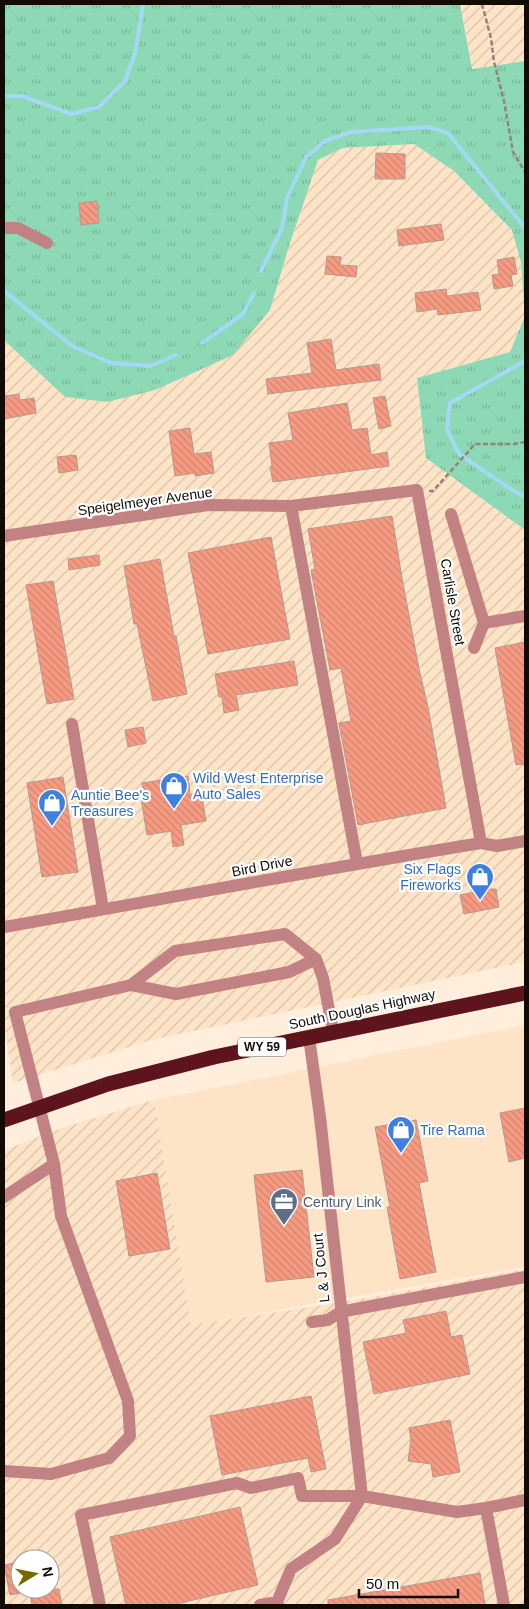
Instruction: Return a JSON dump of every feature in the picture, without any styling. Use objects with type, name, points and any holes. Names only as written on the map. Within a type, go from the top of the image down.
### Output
[{"type":"highway","name":"South Douglas Highway","points":[[4,1120],[117,1081],[214,1057],[525,993]]},
{"type":"street","points":[[4,228],[18,228],[47,243]]},
{"type":"street","points":[[357,863],[292,506],[417,490]]},
{"type":"street","name":"Carlisle Street","points":[[417,490],[481,843]]},
{"type":"street","name":"Speigelmeyer Avenue","points":[[4,536],[208,505],[292,506]]},
{"type":"street","points":[[450,514],[484,623],[474,648]]},
{"type":"street","points":[[484,623],[525,616]]},
{"type":"street","points":[[72,724],[103,909]]},
{"type":"street","name":"Bird Drive","points":[[4,927],[357,863],[481,843],[497,846],[525,841]]},
{"type":"street","points":[[131,985],[175,951],[285,934],[316,959],[323,978],[333,1031]]},
{"type":"street","points":[[4,1472],[51,1474],[109,1458],[130,1436],[128,1401],[61,1216],[54,1164],[15,1012],[131,985],[176,994],[289,972],[316,959]]},
{"type":"street","name":"L & J Court","points":[[309,1037],[321,1127],[340,1312],[362,1496]]},
{"type":"street","points":[[4,1197],[54,1164]]},
{"type":"street","points":[[312,1322],[328,1320],[340,1312],[525,1277]]},
{"type":"street","points":[[100,1605],[80,1515],[238,1484],[251,1488],[298,1478],[302,1496],[362,1496],[458,1512],[525,1500]]},
{"type":"street","points":[[260,1605],[278,1603],[291,1569],[335,1539],[362,1496]]},
{"type":"street","points":[[486,1508],[504,1605]]},
{"type":"path","points":[[482,4],[491,38],[494,62],[504,101],[513,152],[525,172]]},
{"type":"path","points":[[417,490],[432,491],[475,444],[514,444],[525,442]]},
{"type":"shaded area","points":[[460,4],[525,4],[525,61],[472,69]]},
{"type":"shaded area","points":[[414,144],[454,171],[512,230],[521,262],[525,316],[510,352],[417,378],[426,458],[525,530],[525,962],[155,1039],[13,1083],[4,1023],[4,340],[65,397],[270,310],[318,160],[343,148]]},
{"type":"shaded area","points":[[525,1025],[525,1267],[191,1325],[154,1100]]},
{"type":"shaded area","points":[[154,1100],[191,1325],[355,1300],[525,1269],[525,1605],[4,1605],[4,1150],[62,1128]]},
{"type":"green space","points":[[4,4],[460,4],[472,69],[525,61],[525,316],[521,262],[512,230],[454,171],[414,144],[343,148],[318,160],[270,310],[233,355],[155,390],[107,402],[65,397],[4,340]]},
{"type":"green space","points":[[525,316],[525,530],[426,458],[417,378],[510,352]]},
{"type":"building","points":[[376,153],[405,154],[405,179],[375,179]]},
{"type":"building","points":[[97,201],[99,223],[81,225],[79,203]]},
{"type":"building","points":[[441,224],[444,240],[399,246],[397,230]]},
{"type":"building","points":[[327,256],[341,257],[340,265],[357,266],[356,277],[325,274]]},
{"type":"building","points":[[514,257],[517,274],[511,275],[513,286],[494,289],[492,275],[499,274],[497,260]]},
{"type":"building","points":[[446,289],[447,296],[478,292],[481,310],[438,315],[437,309],[417,312],[415,293]]},
{"type":"building","points":[[331,339],[336,370],[379,364],[381,380],[268,394],[266,379],[312,373],[307,343]]},
{"type":"building","points":[[19,394],[20,400],[34,398],[36,413],[4,419],[5,396]]},
{"type":"building","points":[[385,396],[391,426],[379,429],[373,398]]},
{"type":"building","points":[[347,403],[352,430],[367,428],[371,455],[387,452],[389,466],[273,482],[269,443],[293,440],[288,413]]},
{"type":"building","points":[[190,428],[194,454],[211,452],[214,473],[195,476],[195,473],[175,476],[169,431]]},
{"type":"building","points":[[76,455],[78,470],[59,473],[57,457]]},
{"type":"building","points":[[392,516],[446,808],[358,825],[339,723],[351,721],[341,668],[330,670],[311,570],[315,569],[308,529]]},
{"type":"building","points":[[271,537],[290,639],[208,654],[188,553]]},
{"type":"building","points":[[99,555],[100,565],[69,570],[68,559]]},
{"type":"building","points":[[160,559],[187,694],[153,701],[137,624],[134,624],[124,566]]},
{"type":"building","points":[[53,581],[74,699],[47,704],[26,585]]},
{"type":"building","points":[[525,642],[525,764],[516,765],[495,648]]},
{"type":"building","points":[[294,661],[298,685],[236,695],[239,710],[224,713],[222,697],[219,697],[215,674]]},
{"type":"building","points":[[143,727],[146,743],[128,747],[125,730]]},
{"type":"building","name":"Wild West Enterprise Auto Sales","points":[[188,776],[190,794],[193,794],[193,798],[202,797],[206,821],[181,825],[184,845],[173,847],[171,831],[147,835],[141,798],[144,798],[142,783]]},
{"type":"building","name":"Auntie Bee's Treasures","points":[[63,777],[78,872],[42,877],[27,783]]},
{"type":"building","name":"Six Flags Fireworks","points":[[496,889],[499,907],[464,914],[460,895]]},
{"type":"building","points":[[525,1108],[525,1158],[509,1162],[500,1113]]},
{"type":"building","points":[[416,1120],[428,1181],[419,1183],[436,1272],[400,1279],[387,1207],[390,1207],[375,1127]]},
{"type":"building","name":"Century Link","points":[[302,1170],[314,1277],[266,1282],[254,1175]]},
{"type":"building","points":[[157,1173],[170,1249],[129,1256],[116,1181]]},
{"type":"building","points":[[446,1311],[451,1337],[462,1335],[470,1374],[374,1394],[363,1342],[406,1333],[403,1320]]},
{"type":"building","points":[[311,1396],[326,1469],[311,1472],[308,1458],[222,1475],[210,1416]]},
{"type":"building","points":[[450,1420],[460,1472],[433,1477],[431,1464],[408,1461],[411,1439],[409,1428]]},
{"type":"building","points":[[240,1507],[258,1585],[172,1605],[126,1605],[110,1537]]},
{"type":"building","points":[[10,1564],[10,1595],[4,1565]]},
{"type":"building","points":[[480,1573],[485,1605],[328,1605],[328,1600]]},
{"type":"building","points":[[60,1594],[62,1605],[32,1605],[31,1599],[60,1599]]},
{"type":"waterway","points":[[4,96],[22,96],[71,114],[99,107],[125,81],[135,54],[143,4]]},
{"type":"waterway","points":[[261,271],[282,228],[287,198],[306,157],[325,141],[351,132],[429,127],[448,133],[525,228]]},
{"type":"waterway","points":[[4,291],[72,346],[111,363],[150,366],[176,355]]},
{"type":"waterway","points":[[202,343],[243,314],[254,293]]},
{"type":"waterway","points":[[525,361],[450,403],[447,430],[459,454],[525,497]]},
{"type":"place","name":"Wild West Enterprise Auto Sales","points":[[174,810]]},
{"type":"place","name":"Auntie Bee's Treasures","points":[[52,827]]},
{"type":"place","name":"Six Flags Fireworks","points":[[480,901]]},
{"type":"place","name":"Tire Rama","points":[[401,1154]]},
{"type":"place","name":"Century Link","points":[[284,1226]]}]
